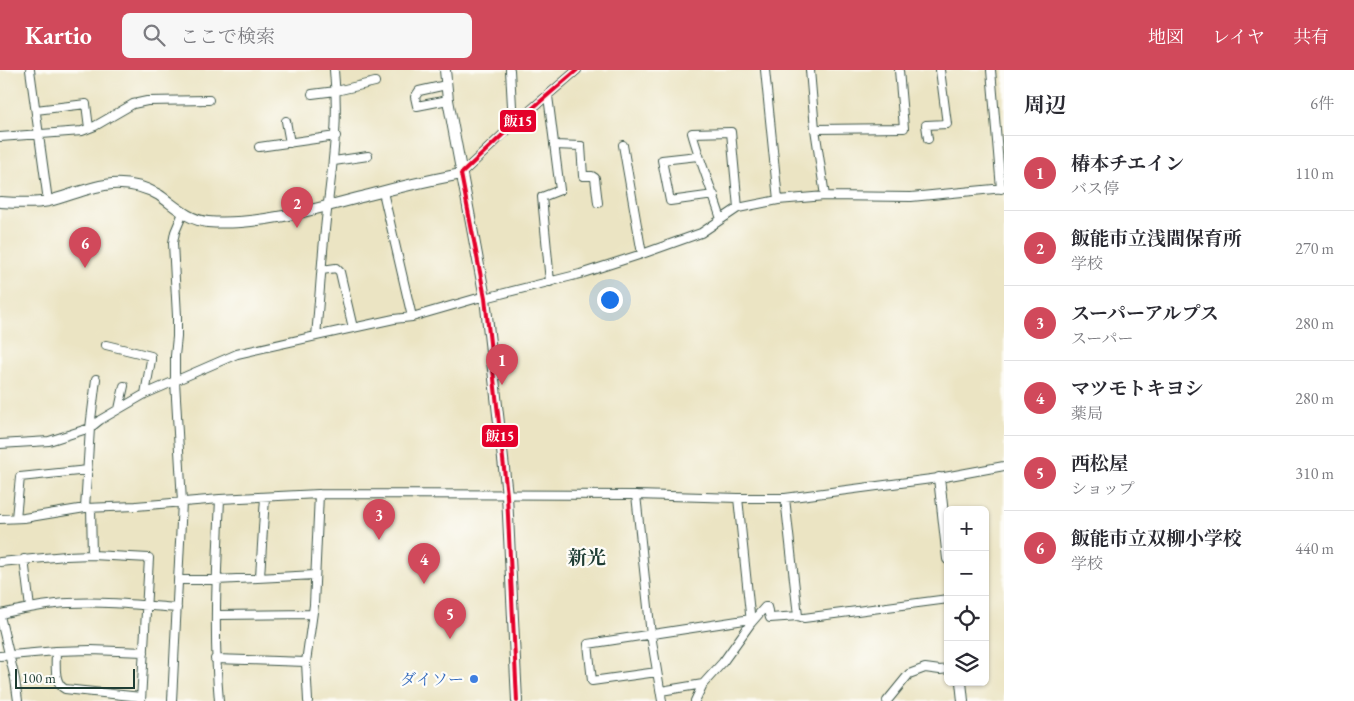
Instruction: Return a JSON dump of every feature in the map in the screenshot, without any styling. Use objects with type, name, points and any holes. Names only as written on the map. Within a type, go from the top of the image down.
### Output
[{"type":"street","points":[[30,70],[48,201]]},
{"type":"street","points":[[316,336],[336,136],[334,70]]},
{"type":"street","points":[[445,70],[448,100],[485,298],[506,494],[517,701]]},
{"type":"street","points":[[510,70],[513,125]]},
{"type":"street","points":[[0,202],[32,203],[48,201],[112,184],[144,188],[158,195],[183,213],[194,219],[206,222],[261,219],[328,206],[461,174],[513,125],[577,70]]},
{"type":"street","points":[[765,70],[778,200]]},
{"type":"street","points":[[810,70],[815,129],[825,196]]},
{"type":"street","points":[[815,129],[904,128],[899,70]]},
{"type":"street","points":[[928,139],[926,125],[947,124],[940,70]]},
{"type":"street","points":[[0,444],[49,441],[90,428],[119,408],[145,394],[237,354],[394,319],[412,317],[478,298],[485,298],[550,282],[642,254],[701,233],[738,208],[778,200],[825,196],[911,197],[1002,189],[991,70]]},
{"type":"street","points":[[312,94],[336,92],[375,82]]},
{"type":"street","points":[[446,85],[419,91],[415,97],[417,106],[448,100]]},
{"type":"street","points":[[548,96],[560,190],[542,197],[550,282]]},
{"type":"street","points":[[0,137],[82,131],[133,104],[147,101],[209,100]]},
{"type":"street","points":[[36,110],[86,104],[89,128]]},
{"type":"street","points":[[286,121],[290,143]]},
{"type":"street","points":[[721,219],[714,195],[698,156],[692,133],[731,132],[738,208]]},
{"type":"street","points":[[259,147],[336,136]]},
{"type":"street","points":[[554,145],[581,146],[583,176],[596,178],[598,203]]},
{"type":"street","points":[[623,145],[642,254]]},
{"type":"street","points":[[334,161],[368,156]]},
{"type":"street","points":[[698,156],[662,160],[670,201],[714,195]]},
{"type":"street","points":[[383,192],[412,317]]},
{"type":"street","points":[[172,701],[182,502],[175,356],[177,316],[173,243],[175,232],[183,213]]},
{"type":"street","points":[[322,270],[336,268],[340,272],[353,328]]},
{"type":"street","points":[[106,345],[151,356],[152,360],[145,394]]},
{"type":"street","points":[[92,555],[88,508],[88,470],[90,428],[96,379]]},
{"type":"street","points":[[119,408],[124,386]]},
{"type":"street","points":[[0,519],[88,508],[318,494],[636,495],[785,498],[939,478],[1004,466]]},
{"type":"street","points":[[16,518],[20,477],[88,470]]},
{"type":"street","points":[[939,478],[947,551]]},
{"type":"street","points":[[308,701],[306,662],[315,575],[318,494]]},
{"type":"street","points":[[636,495],[651,635],[662,701]]},
{"type":"street","points":[[260,577],[266,496]]},
{"type":"street","points":[[738,498],[751,621]]},
{"type":"street","points":[[785,498],[798,616]]},
{"type":"street","points":[[219,701],[216,659],[216,580],[220,499]]},
{"type":"street","points":[[0,562],[56,556],[92,555],[149,558],[141,699],[60,687],[57,682],[56,651]]},
{"type":"street","points":[[24,559],[30,608]]},
{"type":"street","points":[[178,580],[315,575]]},
{"type":"street","points":[[695,701],[703,684],[723,662],[751,621],[765,607],[767,607],[770,618],[798,616],[804,618],[944,600]]},
{"type":"street","points":[[18,701],[15,679],[0,615],[30,608],[90,602],[176,608]]},
{"type":"street","points":[[216,615],[312,614]]},
{"type":"street","points":[[656,672],[592,681],[588,644],[751,621]]},
{"type":"street","points":[[0,656],[91,650],[144,652]]},
{"type":"street","points":[[216,659],[306,662]]},
{"type":"street","points":[[887,701],[908,674],[925,668],[944,670]]},
{"type":"street","points":[[661,692],[703,684]]},
{"type":"street","points":[[962,686],[964,701]]},
{"type":"transit line","name":"飯15","points":[[461,174],[513,125],[577,70]]},
{"type":"transit line","name":"飯15","points":[[461,174],[485,298],[507,495],[517,701]]},
{"type":"place","name":"飯能市立浅間保育所","points":[[297,228]]},
{"type":"place","name":"飯能市立双柳小学校","points":[[85,268]]},
{"type":"place","name":"椿本チエイン","points":[[502,385]]},
{"type":"place","name":"スーパーアルプス","points":[[379,540]]},
{"type":"place","name":"マツモトキヨシ","points":[[424,584]]},
{"type":"place","name":"西松屋","points":[[450,639]]},
{"type":"place","name":"ダイソー","points":[[474,679]]},
{"type":"district","name":"新光","points":[[587,557]]}]
